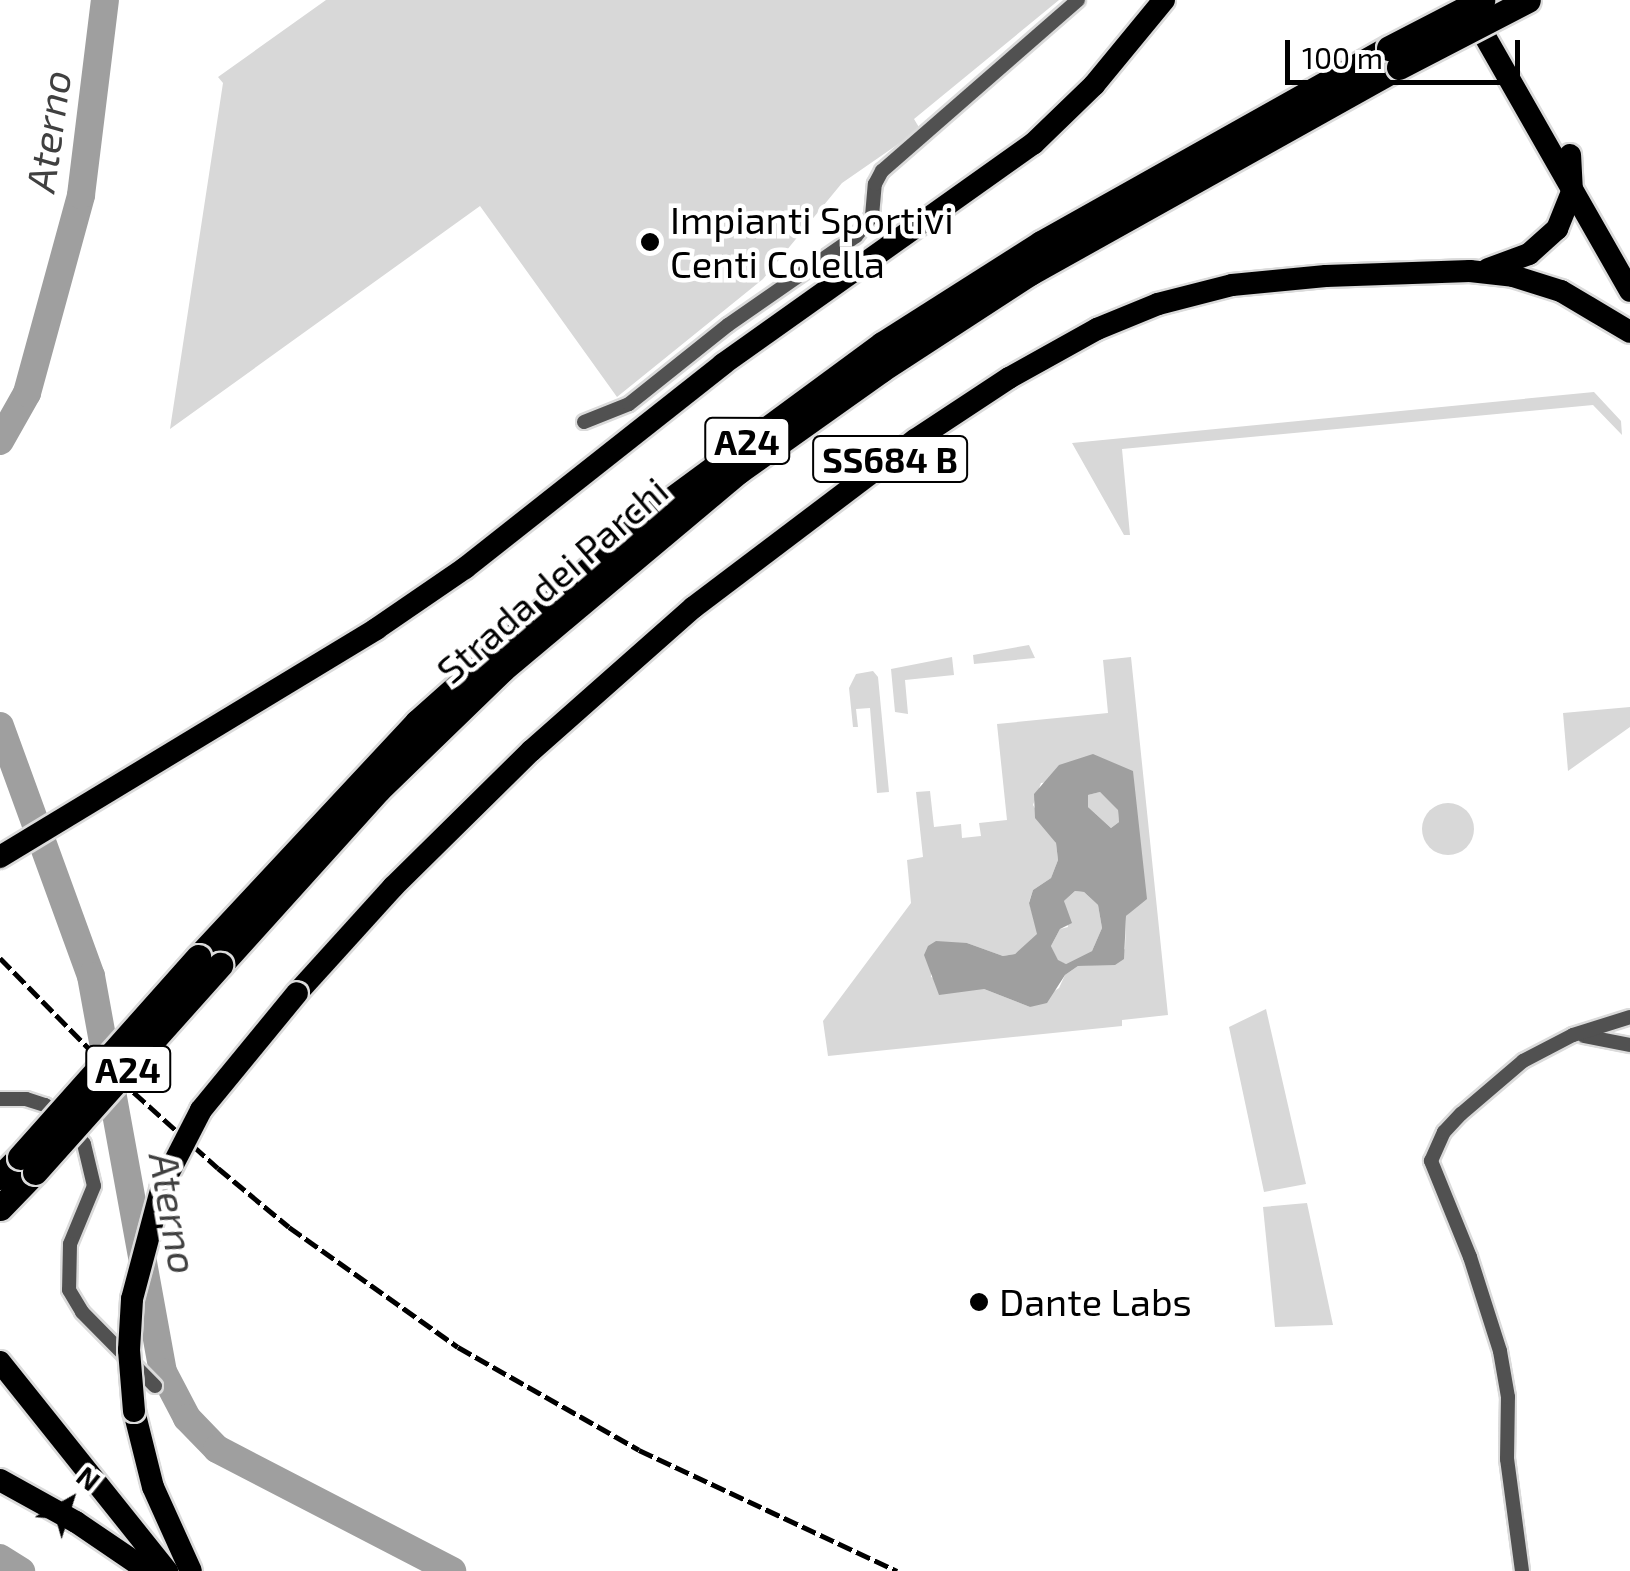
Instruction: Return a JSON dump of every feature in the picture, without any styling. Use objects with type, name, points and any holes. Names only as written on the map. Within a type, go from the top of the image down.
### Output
[{"type":"highway","name":"Strada dei Parchi","points":[[1394,57],[1482,0]]},
{"type":"highway","name":"Strada dei Parchi","points":[[0,1208],[27,1164],[417,722],[536,612],[662,506],[882,344],[1040,243],[1394,57],[1528,0]]},
{"type":"highway","name":"Strada dei Parchi","points":[[0,1177],[27,1164]]},
{"type":"main road","points":[[0,857],[363,636],[466,568],[722,364],[1021,154],[1077,104],[1164,0]]},
{"type":"main road","points":[[1464,0],[1630,291]]},
{"type":"main road","points":[[1482,0],[1630,262]]},
{"type":"main road","name":"SS684 B","points":[[1470,272],[1500,266],[1541,247],[1564,216],[1572,190],[1570,155]]},
{"type":"main road","name":"SS684 B","points":[[191,1571],[153,1486],[134,1411],[129,1350],[132,1299],[145,1236],[162,1186],[202,1110],[297,994],[446,834],[646,648],[811,516],[1010,378],[1096,329],[1198,292],[1314,277],[1470,272],[1513,276],[1561,291],[1630,332]]},
{"type":"main road","points":[[0,1362],[168,1571]]},
{"type":"main road","points":[[0,1480],[88,1529],[148,1571]]},
{"type":"street","points":[[584,422],[628,404],[728,325],[856,236],[872,216],[882,171],[1078,0]]},
{"type":"street","points":[[1522,1571],[1507,1459],[1508,1397],[1500,1351],[1470,1256],[1431,1161],[1444,1132],[1494,1082],[1573,1036],[1630,1017]]},
{"type":"street","points":[[1573,1036],[1630,1044]]},
{"type":"street","points":[[0,1099],[19,1098],[45,1105],[68,1122],[84,1144],[94,1186],[70,1244],[69,1290],[82,1312],[155,1386]]},
{"type":"shaded area","name":"Impianti Sportivi Centi Colella","points":[[326,0],[1059,0],[914,119],[920,129],[842,183],[763,279],[617,397],[480,206],[170,429],[223,83],[218,77]]},
{"type":"shaded area","points":[[1594,392],[1621,421],[1622,435],[1593,405],[1122,449],[1130,535],[1124,535],[1072,443]]},
{"type":"shaded area","points":[[1029,645],[1035,658],[974,664],[973,655]]},
{"type":"shaded area","points":[[952,657],[954,675],[905,680],[908,714],[895,712],[891,669]]},
{"type":"shaded area","points":[[1131,657],[1168,1015],[1122,1020],[1122,1026],[828,1056],[823,1021],[911,903],[907,860],[923,857],[916,792],[930,791],[934,827],[961,824],[962,838],[981,836],[979,823],[1007,820],[997,724],[1108,713],[1103,660]],"holes":[[[1133,771],[1135,907],[1126,916],[1125,949],[1092,965],[1078,966],[1065,975],[1059,988],[1030,1007],[984,989],[961,989],[931,977],[931,966],[950,945],[967,943],[1003,956],[1015,954],[1038,934],[1029,902],[1033,890],[1051,878],[1058,860],[1056,843],[1033,805],[1041,783]]]},
{"type":"shaded area","points":[[873,671],[878,677],[889,792],[877,793],[870,708],[856,709],[858,727],[853,727],[849,688],[856,674]]},
{"type":"shaded area","points":[[1630,707],[1630,727],[1568,771],[1563,713]]},
{"type":"shaded area","points":[[1093,754],[1133,771],[1147,899],[1126,916],[1124,959],[1115,965],[1078,966],[1065,975],[1047,1003],[1030,1007],[984,989],[939,995],[924,955],[936,941],[967,943],[1003,956],[1015,954],[1037,934],[1029,903],[1033,890],[1051,878],[1058,860],[1056,843],[1035,818],[1034,794],[1059,765]],"holes":[[[1100,792],[1118,810],[1119,822],[1111,828],[1088,807],[1088,795]],[[1075,891],[1084,892],[1098,905],[1102,928],[1092,951],[1066,964],[1058,960],[1051,946],[1060,929],[1072,923],[1064,901]]]},
{"type":"shaded area","points":[[1100,792],[1118,809],[1119,822],[1111,828],[1088,807],[1088,795]]},
{"type":"shaded area","points":[[1448,803],[1466,811],[1474,829],[1466,847],[1448,855],[1430,847],[1422,829],[1430,811]]},
{"type":"shaded area","points":[[1075,891],[1084,892],[1098,905],[1102,928],[1092,951],[1066,964],[1058,961],[1051,946],[1060,929],[1068,927],[1064,901]]},
{"type":"shaded area","points":[[1266,1009],[1306,1184],[1264,1192],[1229,1027]]},
{"type":"shaded area","points":[[1307,1203],[1333,1325],[1275,1327],[1263,1207]]},
{"type":"waterway","name":"Aterno","points":[[0,441],[27,393],[81,195],[105,0]]},
{"type":"waterway","name":"Aterno","points":[[0,726],[91,976],[163,1372],[187,1418],[217,1449],[452,1571]]},
{"type":"waterway","points":[[0,1558],[21,1571]]},
{"type":"railway","points":[[0,958],[119,1079],[218,1168],[289,1227],[458,1347],[639,1450],[897,1571]]},
{"type":"place","name":"Impianti Sportivi Centi Colella","points":[[650,242]]},
{"type":"place","name":"Dante Labs","points":[[979,1302]]}]
